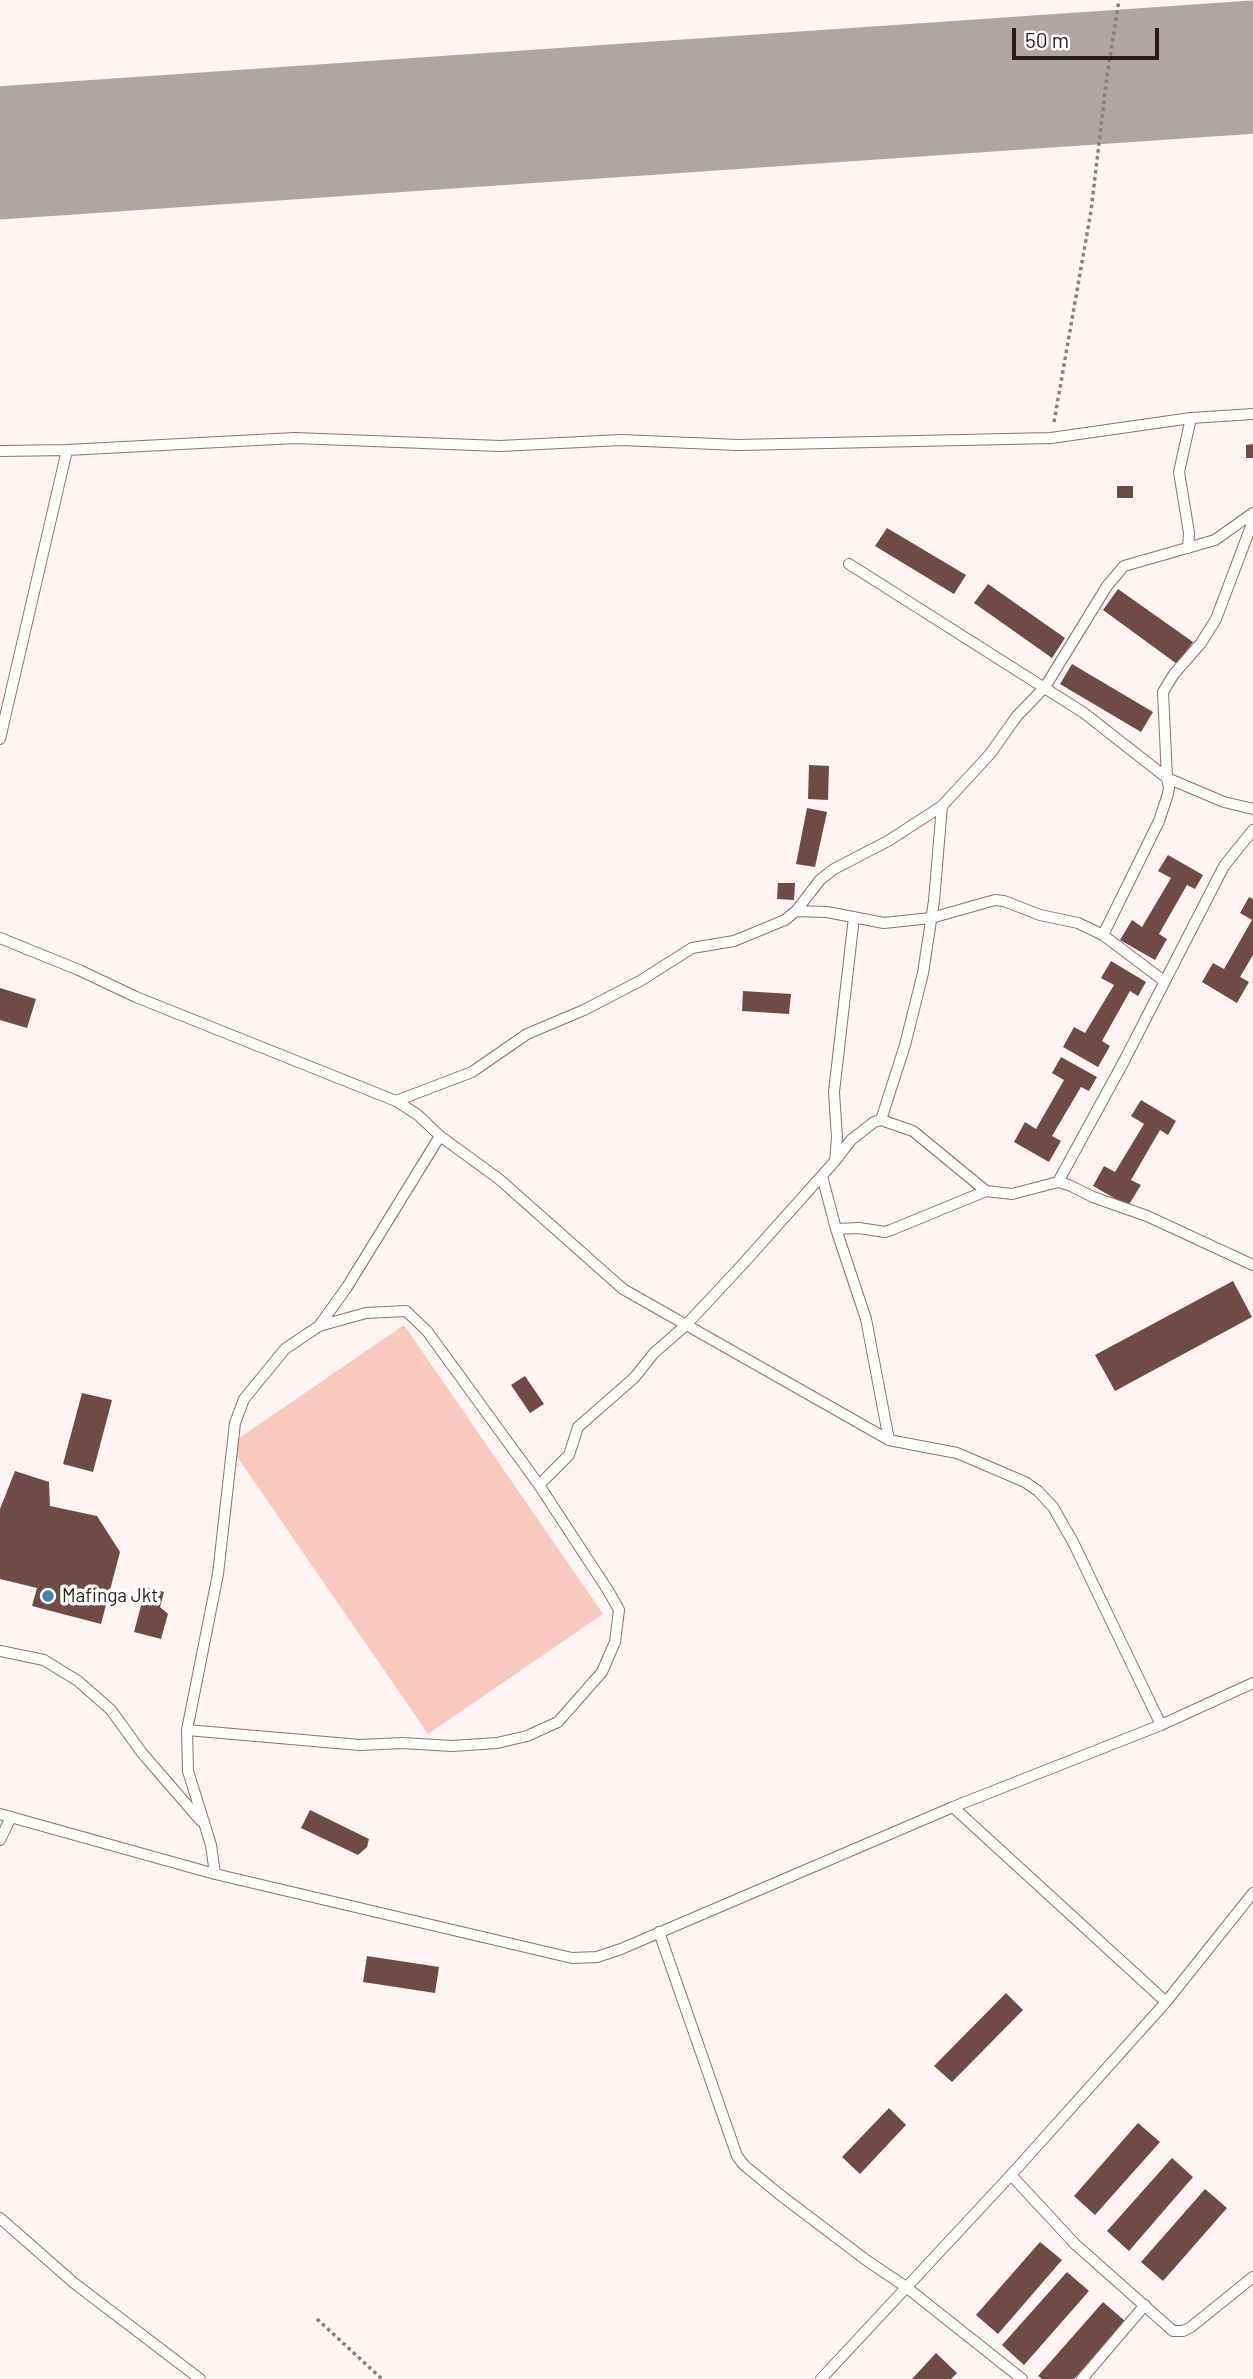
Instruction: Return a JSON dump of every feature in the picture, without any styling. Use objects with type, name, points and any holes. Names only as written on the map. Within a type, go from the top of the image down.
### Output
[{"type":"lane","points":[[0,451],[295,438],[500,446],[621,440],[738,445],[1051,438],[1191,418],[1253,414]]},
{"type":"lane","points":[[1188,548],[1189,533],[1179,472],[1191,418]]},
{"type":"lane","points":[[0,739],[67,450]]},
{"type":"lane","points":[[397,1101],[472,1072],[527,1034],[584,1010],[640,981],[692,948],[734,940],[785,920],[834,869],[888,841],[942,806],[990,754],[1017,716],[1045,687],[1116,573],[1124,566],[1215,540],[1253,513]]},
{"type":"lane","points":[[1104,935],[1159,821],[1170,788],[1167,778],[1163,692],[1216,619],[1253,521]]},
{"type":"lane","points":[[849,564],[1084,713],[1167,778],[1224,802],[1253,809]]},
{"type":"lane","points":[[881,1120],[923,973],[942,806]]},
{"type":"lane","points":[[1058,1182],[1123,1063],[1224,866],[1253,830]]},
{"type":"lane","points":[[796,911],[828,912],[884,923],[931,918],[995,900],[1004,901],[1040,915],[1078,923],[1104,935],[1164,981]]},
{"type":"lane","points":[[835,1161],[837,1138],[834,1092],[854,917]]},
{"type":"lane","points":[[0,937],[136,997],[397,1101],[499,1179],[623,1289],[889,1440],[957,1453],[1025,1482],[1053,1507],[1073,1542],[1161,1725]]},
{"type":"lane","points":[[539,1485],[569,1455],[578,1427],[634,1378],[654,1353],[685,1326],[822,1176],[850,1140],[874,1122],[881,1120],[913,1131],[986,1191]]},
{"type":"lane","points":[[319,1326],[347,1287],[440,1136]]},
{"type":"lane","points":[[822,1176],[866,1320],[889,1440]]},
{"type":"lane","points":[[836,1228],[885,1232],[986,1191],[1012,1194],[1058,1182],[1147,1216],[1253,1265]]},
{"type":"lane","points":[[187,1730],[360,1745],[402,1743],[452,1746],[497,1743],[527,1736],[558,1722],[602,1672],[615,1642],[619,1609],[539,1485],[427,1331],[406,1311],[366,1313],[319,1326],[285,1349],[244,1399],[235,1423],[218,1574],[187,1730],[188,1771],[211,1844],[215,1874]]},
{"type":"lane","points":[[0,1651],[44,1660],[78,1681],[111,1710],[142,1753],[204,1825]]},
{"type":"lane","points":[[0,1814],[215,1874],[572,1958],[597,1957],[621,1950],[953,1807],[1161,1725],[1253,1683]]},
{"type":"lane","points":[[953,1807],[1166,2002]]},
{"type":"lane","points":[[0,1840],[11,1817]]},
{"type":"lane","points":[[821,2379],[1011,2175],[1166,2002],[1253,1893]]},
{"type":"lane","points":[[659,1932],[737,2156],[744,2165],[866,2260],[906,2287],[1022,2379]]},
{"type":"lane","points":[[1011,2175],[1075,2244],[1173,2331],[1183,2331],[1191,2327],[1253,2277]]},
{"type":"lane","points":[[0,2218],[75,2283],[200,2379]]},
{"type":"lane","points":[[1082,2379],[1145,2305]]},
{"type":"path","points":[[1051,438],[1091,211],[1119,0]]},
{"type":"path","points":[[317,2319],[382,2379]]},
{"type":"shaded area","points":[[404,1325],[603,1614],[428,1734],[229,1445]]},
{"type":"building","points":[[1253,444],[1253,458],[1246,458],[1246,445]]},
{"type":"building","points":[[1117,486],[1133,486],[1133,498],[1117,498]]},
{"type":"building","points":[[887,528],[966,575],[954,594],[875,546]]},
{"type":"building","points":[[988,584],[1065,638],[1052,658],[974,603]]},
{"type":"building","points":[[1118,589],[1193,642],[1177,664],[1103,610]]},
{"type":"building","points":[[1072,664],[1153,712],[1141,732],[1060,684]]},
{"type":"building","points":[[809,765],[829,766],[828,800],[808,799]]},
{"type":"building","points":[[807,808],[827,812],[815,867],[796,864]]},
{"type":"building","points":[[1168,855],[1203,875],[1195,889],[1187,885],[1159,934],[1167,939],[1155,960],[1120,940],[1132,920],[1142,927],[1171,878],[1158,871]]},
{"type":"building","points":[[778,883],[795,883],[794,900],[777,899]]},
{"type":"building","points":[[1249,897],[1253,899],[1253,955],[1240,977],[1249,982],[1237,1003],[1202,982],[1213,963],[1224,969],[1252,920],[1240,913]]},
{"type":"building","points":[[1111,961],[1146,982],[1138,996],[1130,991],[1102,1041],[1110,1046],[1098,1067],[1063,1047],[1074,1027],[1085,1033],[1114,985],[1101,978]]},
{"type":"building","points":[[0,988],[36,999],[27,1028],[0,1020]]},
{"type":"building","points":[[743,991],[791,994],[789,1014],[742,1011]]},
{"type":"building","points":[[1061,1057],[1097,1077],[1089,1091],[1081,1087],[1052,1136],[1061,1141],[1049,1162],[1014,1142],[1025,1122],[1036,1129],[1064,1080],[1052,1073]]},
{"type":"building","points":[[1141,1100],[1176,1121],[1168,1135],[1160,1130],[1131,1180],[1141,1185],[1128,1206],[1093,1186],[1104,1166],[1115,1172],[1144,1124],[1131,1116]]},
{"type":"building","points":[[1233,1281],[1252,1317],[1115,1391],[1095,1355]]},
{"type":"building","points":[[525,1376],[544,1404],[530,1413],[511,1385]]},
{"type":"building","points":[[82,1393],[112,1400],[93,1472],[63,1464]]},
{"type":"building","points":[[15,1471],[49,1482],[50,1506],[97,1516],[120,1552],[101,1624],[32,1606],[37,1588],[0,1579],[0,1509]]},
{"type":"building","points":[[146,1587],[164,1592],[160,1607],[168,1614],[161,1639],[134,1632]]},
{"type":"building","points":[[310,1810],[369,1839],[367,1847],[358,1855],[301,1828]]},
{"type":"building","points":[[367,1956],[439,1967],[435,1993],[363,1982]]},
{"type":"building","points":[[1006,1993],[1023,2010],[952,2082],[934,2066]]},
{"type":"building","points":[[889,2108],[906,2125],[860,2174],[842,2157]]},
{"type":"building","points":[[1138,2123],[1160,2142],[1095,2215],[1074,2196]]},
{"type":"building","points":[[1172,2158],[1193,2177],[1129,2251],[1107,2231]]},
{"type":"building","points":[[1205,2189],[1227,2208],[1163,2281],[1141,2262]]},
{"type":"building","points":[[1040,2242],[1062,2260],[998,2334],[976,2315]]},
{"type":"building","points":[[1067,2272],[1089,2291],[1024,2365],[1002,2345]]},
{"type":"building","points":[[1103,2302],[1125,2321],[1074,2379],[1042,2379],[1038,2376]]},
{"type":"building","points":[[936,2353],[957,2373],[951,2379],[912,2379]]},
{"type":"runway","points":[[0,153],[1253,67]]},
{"type":"place","name":"Mafinga Jkt","points":[[48,1596]]}]
